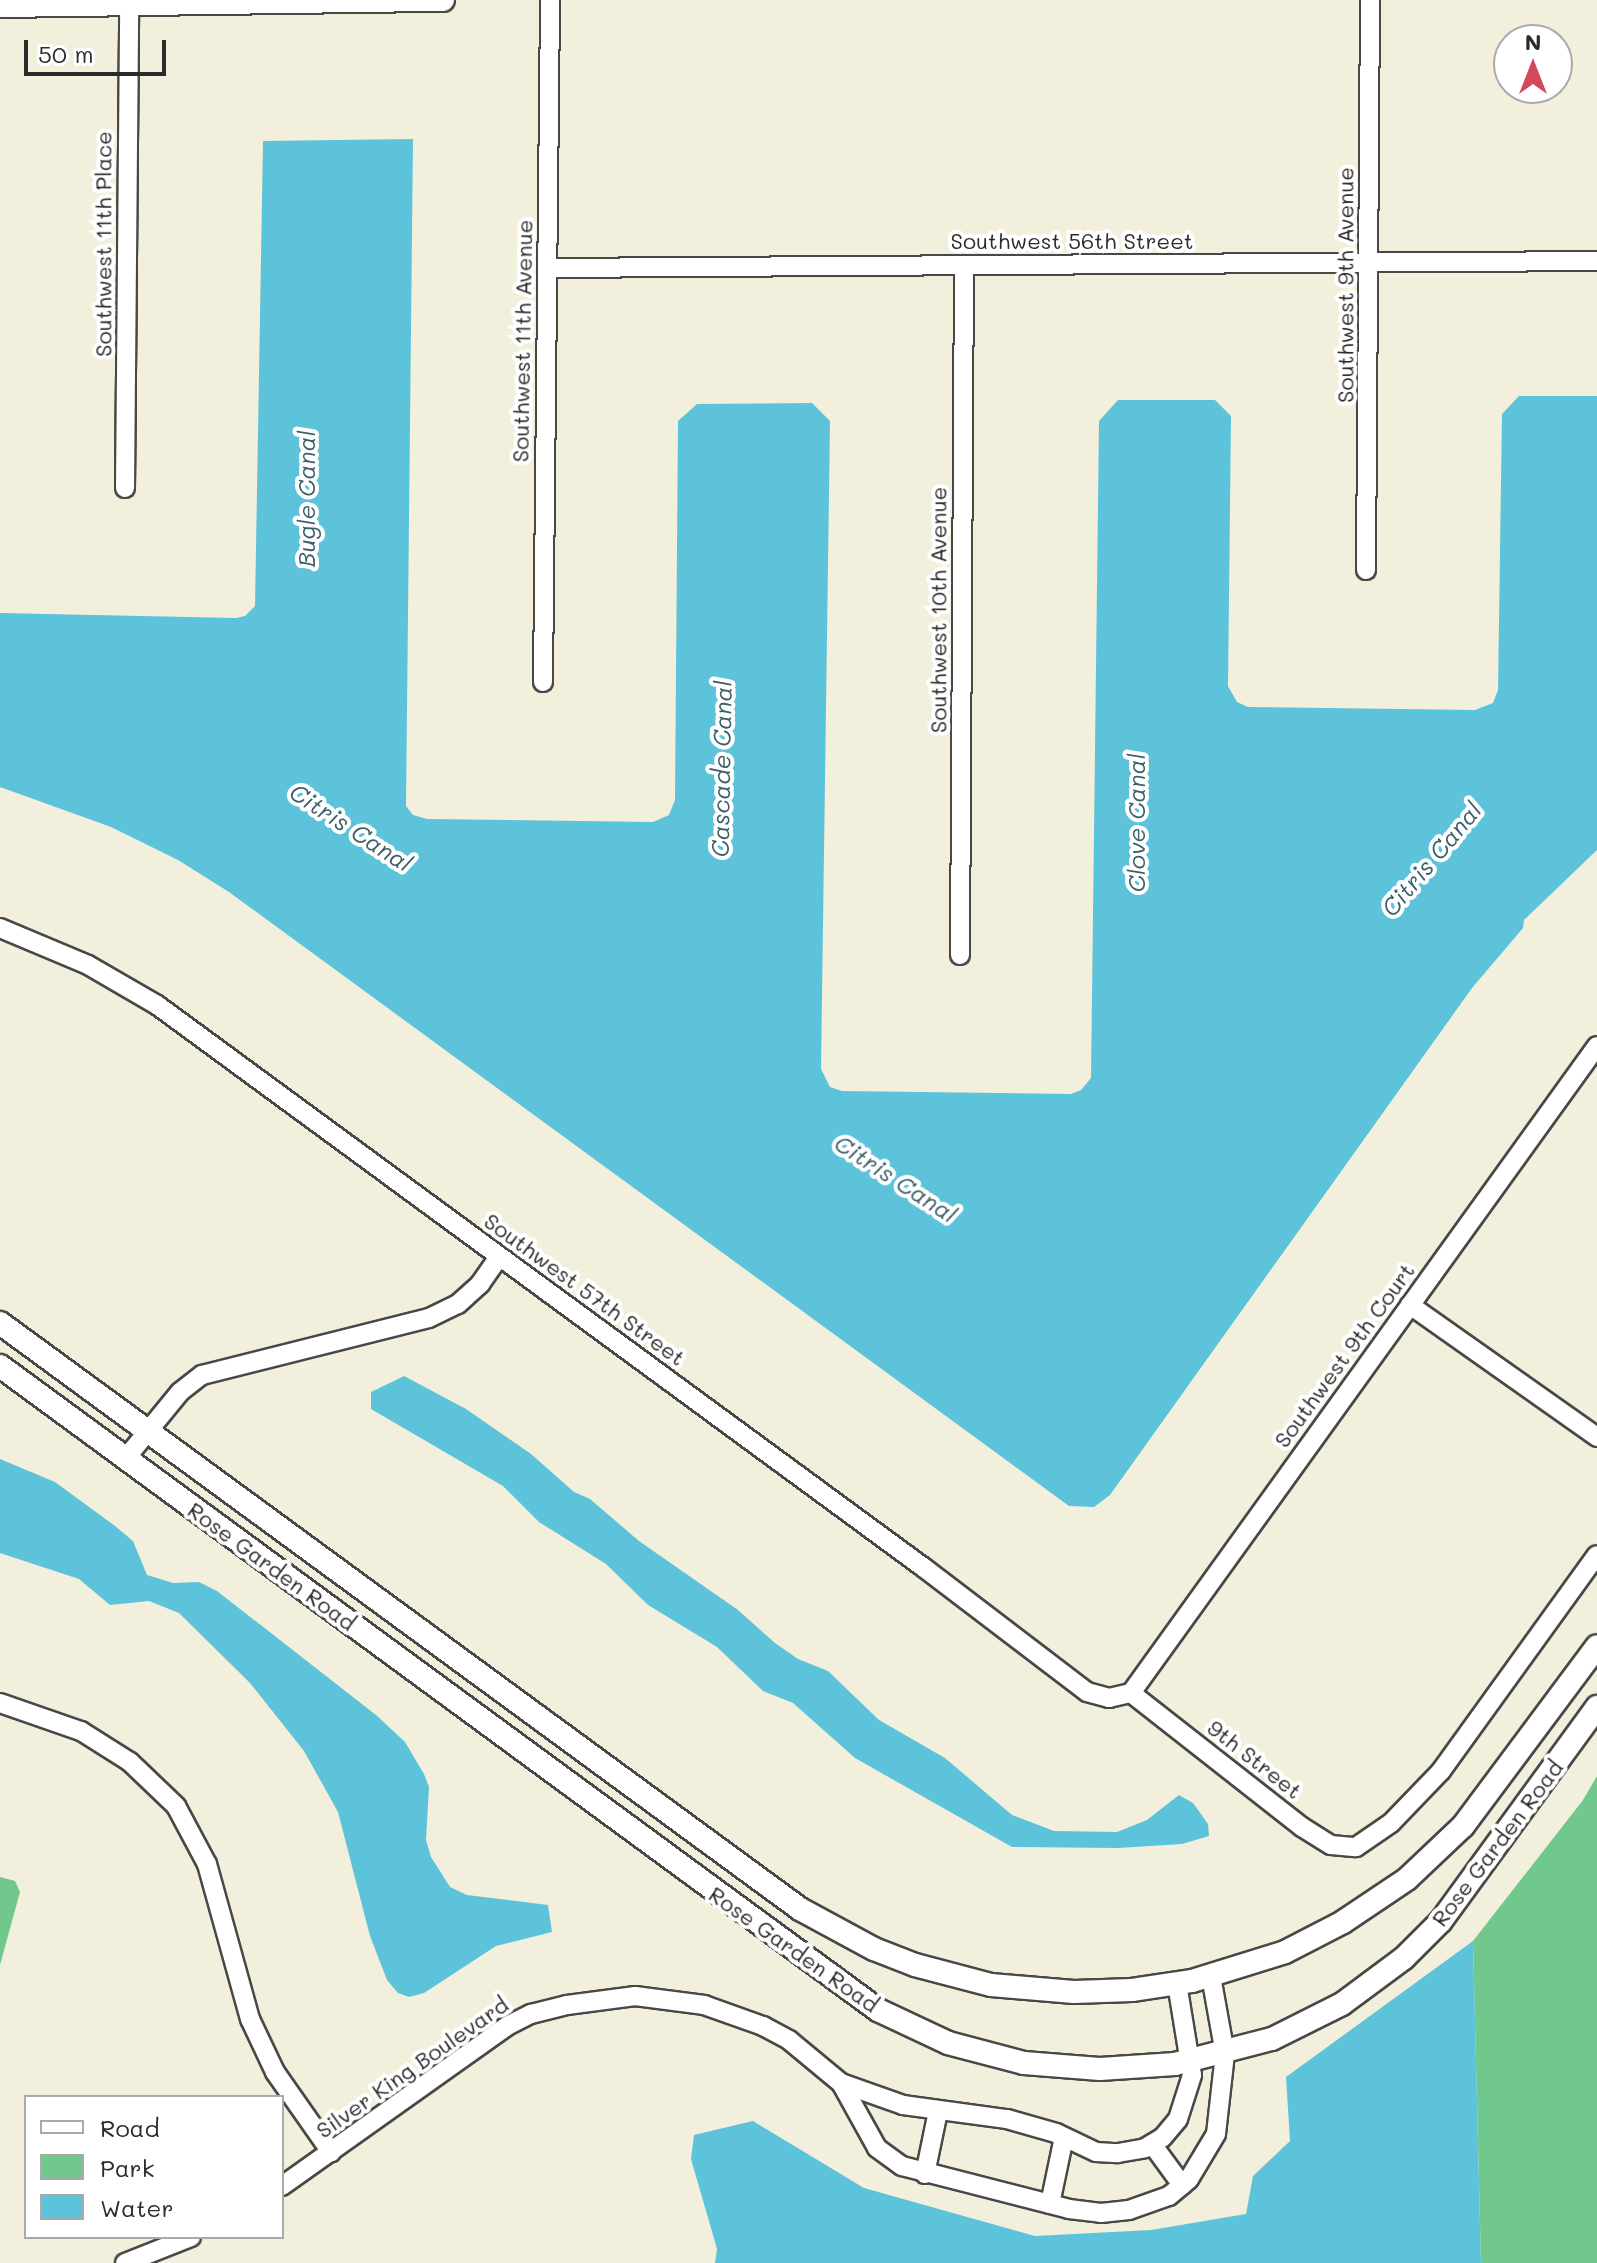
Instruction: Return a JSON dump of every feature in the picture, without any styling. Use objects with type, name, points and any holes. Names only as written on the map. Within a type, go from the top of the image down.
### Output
[{"type":"street","points":[[0,6],[443,0]]},
{"type":"street","name":"Southwest 11th Avenue","points":[[543,682],[550,0]]},
{"type":"street","name":"Southwest 9th Avenue","points":[[1366,570],[1370,0]]},
{"type":"street","name":"Southwest 11th Place","points":[[125,488],[129,2]]},
{"type":"street","name":"Southwest 56th Street","points":[[547,268],[1597,261]]},
{"type":"street","name":"Southwest 10th Avenue","points":[[960,955],[964,266]]},
{"type":"street","name":"Southwest 57th Street","points":[[0,928],[88,965],[157,1005],[399,1181],[498,1258],[610,1335],[1087,1692],[1109,1698],[1131,1693]]},
{"type":"street","name":"Southwest 9th Court","points":[[1131,1693],[1597,1046]]},
{"type":"street","points":[[126,1458],[180,1392],[202,1375],[429,1318],[458,1304],[480,1284],[498,1258]]},
{"type":"street","points":[[1410,1305],[1597,1437]]},
{"type":"street","name":"Rose Garden Road","points":[[0,1323],[748,1872],[836,1930],[915,1965],[991,1985],[1074,1992],[1177,1983],[1254,1963],[1314,1938],[1376,1902],[1416,1871],[1488,1797],[1597,1646]]},
{"type":"street","name":"Rose Garden Road","points":[[0,1366],[878,2010],[948,2043],[1024,2063],[1100,2069],[1191,2061],[1272,2039],[1319,2017],[1404,1958],[1457,1901],[1597,1707]]},
{"type":"street","name":"9th Street","points":[[1131,1693],[1302,1827],[1331,1845],[1356,1847],[1391,1823],[1441,1771],[1597,1555]]},
{"type":"street","points":[[0,1703],[81,1731],[130,1762],[176,1806],[207,1864],[250,2019],[275,2072],[331,2152]]},
{"type":"street","name":"Silver King Boulevard","points":[[841,2083],[877,2148],[902,2166],[1050,2204],[1101,2213],[1151,2205],[1182,2185],[1205,2158],[1216,2134],[1225,2054],[1211,1976]]},
{"type":"street","points":[[1177,1983],[1192,2075],[1178,2119],[1163,2137],[1152,2144],[1182,2185]]},
{"type":"street","name":"Silver King Boulevard","points":[[284,2185],[507,2026],[531,2014],[599,1998],[671,1999],[733,2014],[789,2040],[841,2083],[903,2105],[1007,2119],[1064,2137],[1096,2152],[1118,2153],[1152,2144]]},
{"type":"street","points":[[925,2174],[938,2111]]},
{"type":"street","points":[[1050,2204],[1064,2137]]},
{"type":"street","points":[[125,2263],[186,2239]]},
{"type":"green space","points":[[1597,1776],[1597,2263],[1481,2263],[1473,1941],[1583,1800]]},
{"type":"green space","points":[[0,1877],[15,1881],[20,1892],[0,1965]]},
{"type":"water","points":[[413,139],[406,806],[413,815],[427,819],[653,822],[669,815],[675,800],[678,421],[697,404],[812,403],[830,421],[821,1069],[830,1087],[842,1091],[1071,1094],[1081,1090],[1091,1078],[1099,421],[1118,400],[1215,400],[1231,416],[1228,686],[1237,702],[1248,707],[1475,710],[1493,703],[1498,690],[1502,414],[1519,396],[1597,396],[1597,850],[1524,920],[1523,928],[1472,988],[1110,1495],[1094,1507],[1069,1506],[229,892],[178,860],[111,827],[0,787],[0,613],[236,618],[245,616],[255,606],[263,141]]},
{"type":"water","points":[[404,1376],[466,1409],[531,1454],[574,1492],[590,1499],[639,1541],[738,1610],[775,1643],[798,1659],[828,1671],[879,1720],[945,1758],[1012,1815],[1054,1831],[1117,1832],[1147,1820],[1179,1795],[1193,1803],[1208,1824],[1209,1836],[1182,1844],[1118,1848],[1012,1847],[855,1758],[793,1703],[763,1691],[717,1647],[648,1605],[606,1564],[539,1522],[503,1486],[371,1409],[371,1392]]},
{"type":"water","points":[[0,1459],[55,1482],[115,1526],[133,1541],[147,1575],[173,1583],[199,1582],[217,1591],[376,1715],[405,1742],[424,1774],[429,1787],[426,1840],[431,1857],[450,1887],[467,1895],[548,1905],[552,1932],[496,1946],[424,1993],[409,1997],[398,1993],[387,1980],[370,1936],[338,1812],[304,1751],[250,1683],[179,1613],[149,1601],[110,1605],[79,1579],[0,1553]]},
{"type":"water","points":[[1473,1941],[1481,2263],[715,2263],[717,2249],[691,2159],[694,2135],[753,2121],[864,2188],[1035,2236],[1151,2230],[1246,2214],[1253,2176],[1290,2141],[1286,2077]]},
{"type":"water label","name":"Bugle Canal","points":[[306,499]]},
{"type":"water label","name":"Cascade Canal","points":[[721,769]]},
{"type":"water label","name":"Clove Canal","points":[[1136,823]]},
{"type":"water label","name":"Citris Canal","points":[[351,827]]},
{"type":"water label","name":"Citris Canal","points":[[1431,859]]},
{"type":"water label","name":"Citris Canal","points":[[896,1178]]}]
